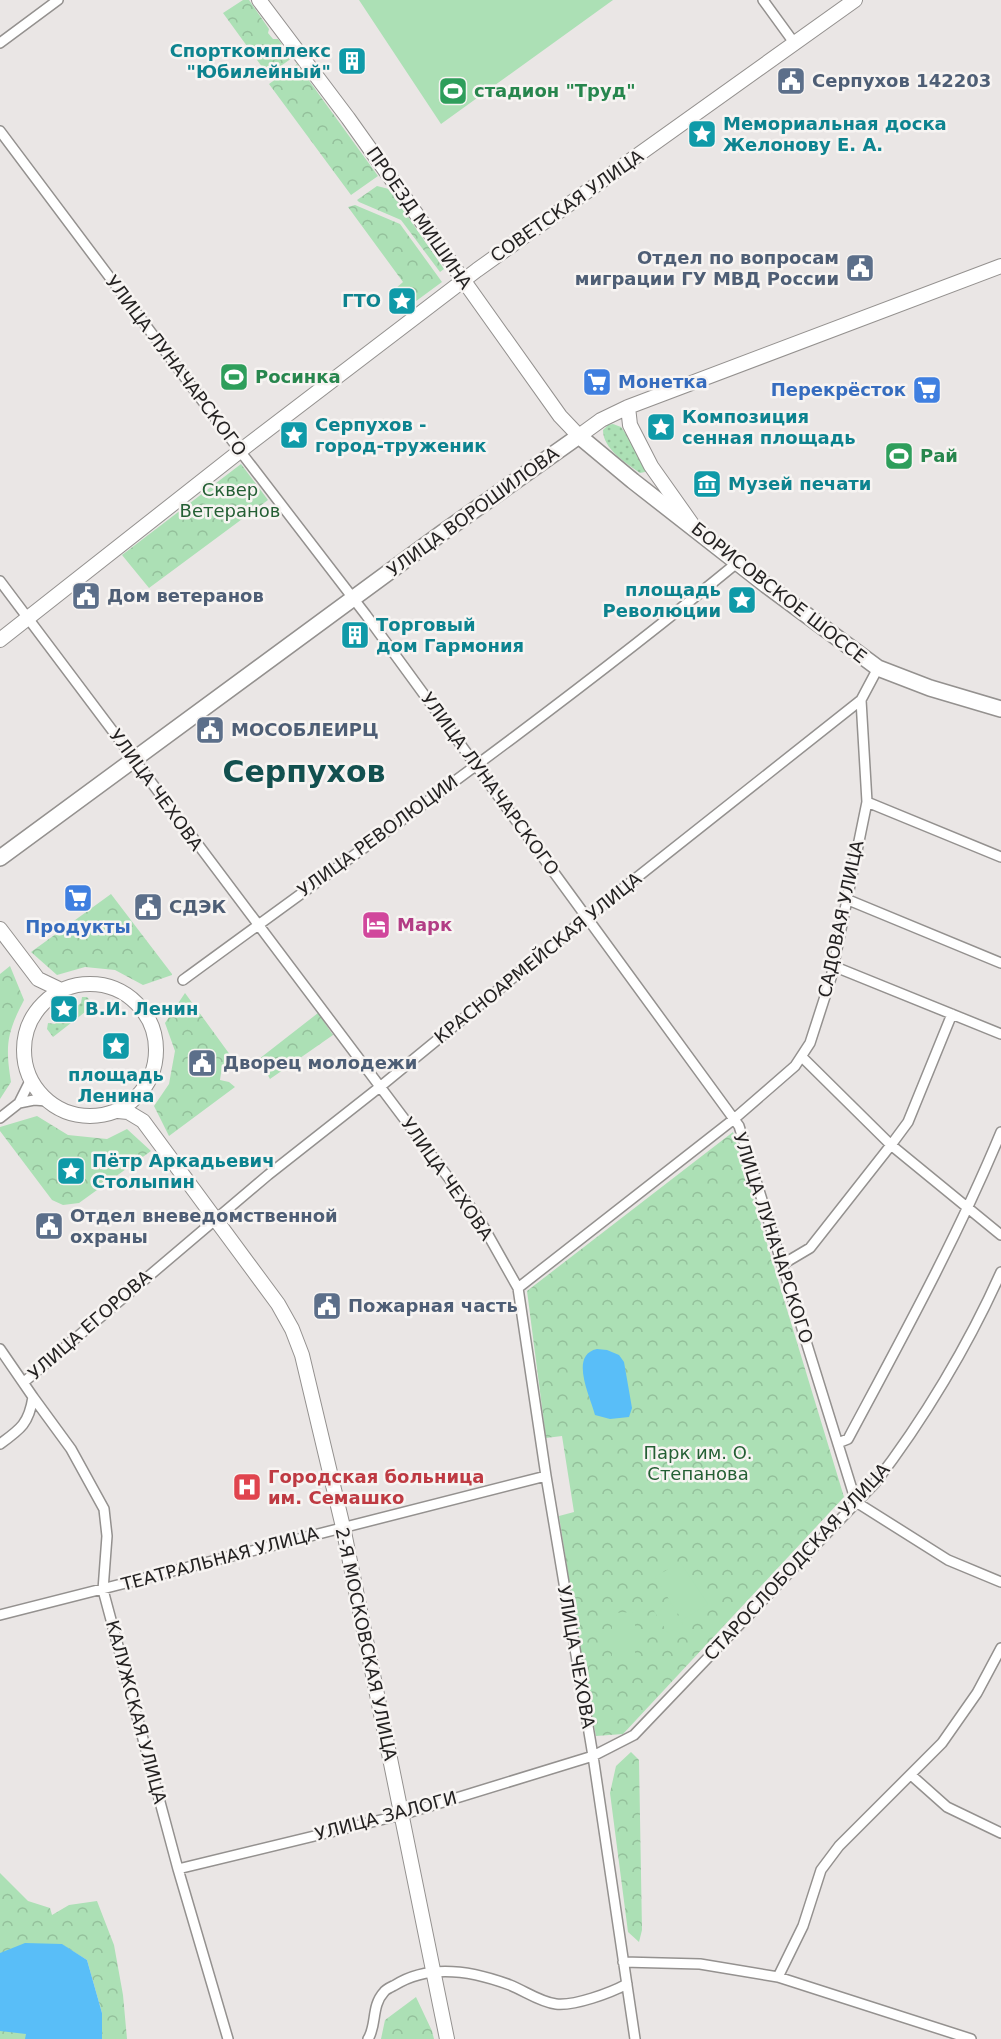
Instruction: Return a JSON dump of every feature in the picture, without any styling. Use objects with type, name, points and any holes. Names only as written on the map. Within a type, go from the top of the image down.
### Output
[{"type":"main road","name":"БОРИСОВСКОЕ ШОССЕ","points":[[579,436],[797,610],[878,668],[930,688],[1001,709]]},
{"type":"main road","name":"УЛИЦА ВОРОШИЛОВА","points":[[0,858],[579,436]]},
{"type":"street","points":[[0,44],[57,0]]},
{"type":"street","name":"ПРОЕЗД МИШИНА","points":[[259,0],[348,118],[560,416],[579,436]]},
{"type":"street","points":[[763,0],[795,44]]},
{"type":"street","name":"СОВЕТСКАЯ УЛИЦА","points":[[0,640],[240,451],[463,281],[855,0]]},
{"type":"street","name":"УЛИЦА ЛУНАЧАРСКОГО","points":[[0,130],[240,451],[354,598],[739,1126],[856,1502]]},
{"type":"street","name":"УЛИЦА ВОРОШИЛОВА","points":[[579,436],[601,420],[628,407],[1001,266]]},
{"type":"street","points":[[628,407],[630,425],[651,466],[695,528]]},
{"type":"street","points":[[633,481],[647,477],[651,466]]},
{"type":"street","name":"УЛИЦА РЕВОЛЮЦИИ","points":[[183,980],[475,765],[738,562]]},
{"type":"street","name":"УЛИЦА ЧЕХОВА","points":[[0,581],[478,1217],[518,1288],[546,1476],[593,1756],[635,2039]]},
{"type":"street","points":[[861,699],[878,668]]},
{"type":"street","name":"САДОВАЯ УЛИЦА","points":[[518,1288],[734,1119],[795,1066],[802,1057],[810,1043],[834,966],[867,802],[861,699]]},
{"type":"street","name":"КРАСНОАРМЕЙСКАЯ УЛИЦА","points":[[216,1217],[861,699]]},
{"type":"street","points":[[867,802],[1001,857]]},
{"type":"street","points":[[846,898],[1001,963]]},
{"type":"street","points":[[0,929],[38,979],[62,990]]},
{"type":"street","points":[[834,966],[1001,1034]]},
{"type":"street","points":[[38,979],[41,1004]]},
{"type":"street","points":[[118,1111],[140,1094],[154,1069],[156,1040],[151,1023],[134,1000],[117,989],[89,984],[62,990],[41,1004],[29,1022],[24,1040],[24,1059],[31,1080],[47,1101],[61,1110],[75,1115],[98,1116],[118,1111],[128,1112],[143,1121]]},
{"type":"street","points":[[783,1264],[810,1248],[908,1122],[952,1014]]},
{"type":"street","points":[[802,1057],[891,1145],[1001,1235]]},
{"type":"street","points":[[0,1118],[19,1103],[31,1080]]},
{"type":"street","points":[[140,1094],[139,1103],[143,1121]]},
{"type":"street","points":[[19,1103],[34,1100],[47,1101]]},
{"type":"street","name":"2-Я МОСКОВСКАЯ УЛИЦА","points":[[143,1121],[278,1304],[292,1329],[302,1355],[343,1527],[447,2039]]},
{"type":"street","points":[[838,1443],[849,1439],[939,1268],[966,1206],[978,1187],[1001,1132]]},
{"type":"street","name":"УЛИЦА ЕГОРОВА","points":[[0,1444],[21,1429],[30,1414],[33,1397],[24,1382],[216,1217]]},
{"type":"street","name":"СТАРОСЛОБОДСКАЯ УЛИЦА","points":[[593,1756],[634,1735],[875,1483],[902,1448],[972,1332],[1001,1272]]},
{"type":"street","points":[[0,1349],[24,1382]]},
{"type":"street","name":"КАЛУЖСКАЯ УЛИЦА","points":[[33,1397],[71,1449],[104,1509],[108,1536],[103,1590],[178,1869],[228,2039]]},
{"type":"street","name":"ТЕАТРАЛЬНАЯ УЛИЦА","points":[[0,1615],[546,1476]]},
{"type":"street","points":[[856,1502],[948,1560],[1001,1582]]},
{"type":"street","points":[[778,1977],[803,1926],[821,1870],[839,1846],[942,1743],[977,1693],[1001,1648]]},
{"type":"street","name":"УЛИЦА ЗАЛОГИ","points":[[178,1869],[401,1815],[593,1756]]},
{"type":"street","points":[[911,1775],[947,1807],[1001,1833]]},
{"type":"street","points":[[623,1962],[700,1964],[778,1977],[971,2039]]},
{"type":"street","points":[[368,2039],[372,2032],[376,2004],[384,1992],[402,1980],[420,1973],[470,1974],[510,1985],[546,2002],[558,2004],[615,1990],[627,1984]]},
{"type":"green space","points":[[243,0],[249,0],[269,29],[268,33],[273,39],[278,39],[292,58],[268,75],[223,13]]},
{"type":"green space","name":"стадион \"Труд\"","points":[[359,0],[613,0],[441,124]]},
{"type":"green space","points":[[297,64],[378,176],[351,195],[269,84]]},
{"type":"green space","points":[[377,186],[389,189],[444,269],[440,272],[401,220],[357,200]]},
{"type":"green space","points":[[355,205],[400,224],[442,282],[408,307],[395,289],[403,282],[348,207]]},
{"type":"green space","points":[[613,424],[621,427],[646,463],[648,468],[645,472],[640,473],[628,465],[607,443],[603,430]]},
{"type":"green space","name":"Сквер Ветеранов","points":[[241,464],[268,500],[149,588],[122,555]]},
{"type":"green space","points":[[111,894],[172,975],[143,985],[115,970],[85,967],[57,975],[31,952]]},
{"type":"green space","points":[[10,966],[24,1000],[9,1039],[8,1058],[11,1082],[0,1099],[0,974]]},
{"type":"green space","points":[[185,993],[236,1063],[231,1067],[222,1066],[220,1080],[229,1082],[235,1087],[169,1136],[154,1106],[169,1084],[175,1051],[165,1023]]},
{"type":"green space","points":[[82,997],[87,997],[94,1005],[53,1037],[47,1029],[48,1023],[55,1024],[81,1003]]},
{"type":"green space","points":[[318,1013],[333,1035],[270,1079],[259,1059]]},
{"type":"green space","points":[[37,1116],[68,1135],[107,1139],[127,1129],[151,1151],[79,1203],[63,1205],[52,1200],[0,1131],[0,1127]]},
{"type":"green space","name":"Парк им. О. Степанова","points":[[733,1132],[844,1497],[623,1734],[596,1736],[559,1516],[574,1512],[562,1436],[546,1438],[527,1291]]},
{"type":"green space","points":[[680,1562],[708,1604],[682,1620],[655,1577]]},
{"type":"green space","points":[[669,1602],[683,1624],[668,1633],[654,1611]]},
{"type":"green space","points":[[635,1612],[635,1657],[612,1657],[612,1613]]},
{"type":"green space","points":[[631,1752],[639,1760],[642,1930],[639,1942],[628,1932],[610,1793],[616,1766]]},
{"type":"green space","points":[[0,1873],[28,1901],[50,1908],[52,1915],[69,1905],[97,1901],[114,1945],[123,1995],[127,2039],[102,2039],[102,2013],[87,1960],[61,1944],[90,2039],[0,2039]]},
{"type":"green space","points":[[416,1997],[434,2039],[381,2039],[385,2020]]},
{"type":"water","points":[[597,1349],[619,1355],[624,1362],[632,1408],[629,1417],[610,1419],[595,1415],[583,1368],[584,1359]]},
{"type":"water","points":[[25,1943],[62,1944],[87,1960],[102,2013],[102,2039],[25,2039],[26,2034],[0,2031],[0,1953]]},
{"type":"place","name":"Спорткомплекс \"Юбилейный\"","points":[[352,61]]},
{"type":"place","name":"Серпухов 142203","points":[[791,81]]},
{"type":"place","name":"стадион \"Труд\"","points":[[453,91]]},
{"type":"place","name":"Мемориальная доска Желонову Е. А.","points":[[702,134]]},
{"type":"place","name":"Отдел по вопросам миграции ГУ МВД России","points":[[860,268]]},
{"type":"place","name":"ГТО","points":[[402,301]]},
{"type":"place","name":"Росинка","points":[[234,377]]},
{"type":"place","name":"Монетка","points":[[597,382]]},
{"type":"place","name":"Перекрёсток","points":[[927,390]]},
{"type":"place","name":"Композиция сенная площадь","points":[[661,427]]},
{"type":"place","name":"Серпухов - город-труженик","points":[[294,435]]},
{"type":"place","name":"Рай","points":[[899,456]]},
{"type":"place","name":"Музей печати","points":[[707,484]]},
{"type":"place","name":"Дом ветеранов","points":[[86,596]]},
{"type":"place","name":"площадь Революции","points":[[742,600]]},
{"type":"place","name":"Торговый дом Гармония","points":[[355,635]]},
{"type":"place","name":"МОСОБЛЕИРЦ","points":[[210,730]]},
{"type":"place","name":"Продукты","points":[[78,898]]},
{"type":"place","name":"СДЭК","points":[[148,907]]},
{"type":"place","name":"Марк","points":[[376,925]]},
{"type":"place","name":"В.И. Ленин","points":[[64,1009]]},
{"type":"place","name":"площадь Ленина","points":[[116,1046]]},
{"type":"place","name":"Дворец молодежи","points":[[202,1063]]},
{"type":"place","name":"Пётр Аркадьевич Столыпин","points":[[71,1171]]},
{"type":"place","name":"Отдел вневедомственной охраны","points":[[49,1226]]},
{"type":"place","name":"Пожарная часть","points":[[327,1306]]},
{"type":"place","name":"Городская больница им. Семашко","points":[[247,1487]]},
{"type":"district","name":"Серпухов","points":[[304,772]]}]
